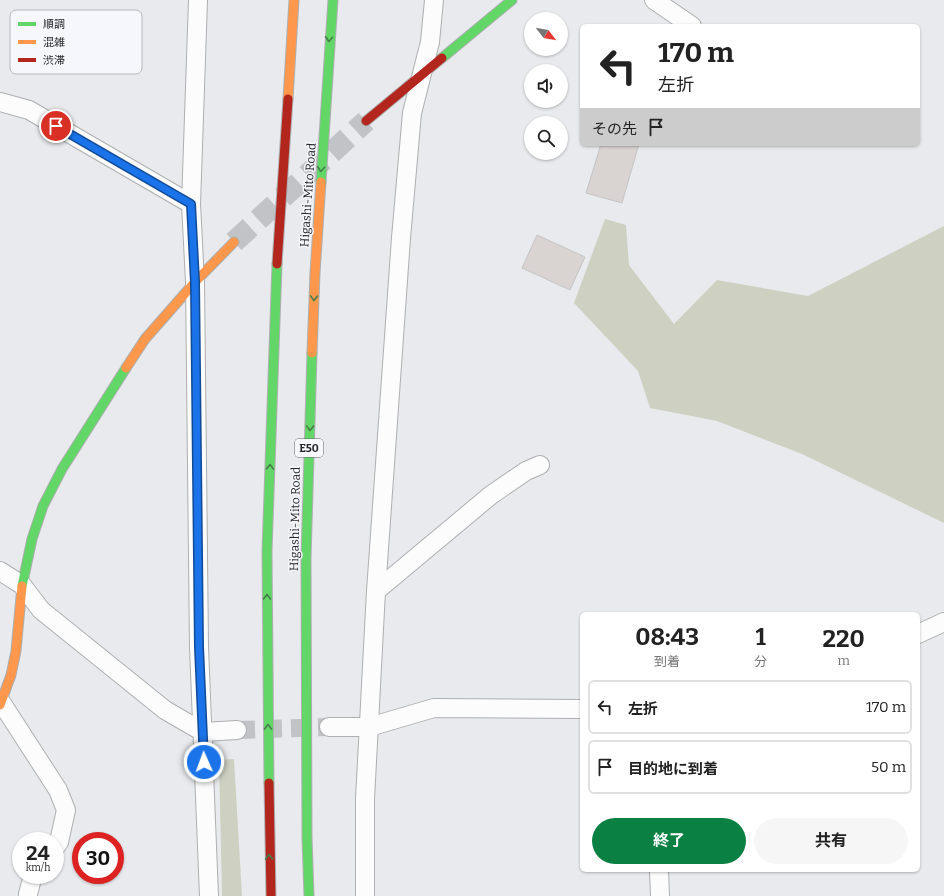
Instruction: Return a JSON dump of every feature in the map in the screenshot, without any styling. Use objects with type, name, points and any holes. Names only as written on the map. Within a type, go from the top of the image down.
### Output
[{"type":"main road","points":[[271,896],[268,832],[267,551],[277,272],[294,0]]},
{"type":"main road","name":"Higashi-Mito Road","points":[[309,896],[307,837],[306,559],[315,273],[333,0]]},
{"type":"main road","points":[[366,121],[512,0]]},
{"type":"main road","points":[[1,704],[12,675],[22,585],[32,539],[43,506],[62,468],[145,339],[195,282],[234,242]]},
{"type":"street","points":[[198,0],[191,204],[195,282],[199,647],[209,896]]},
{"type":"street","points":[[365,896],[365,800],[376,591],[401,230],[412,113],[430,42],[434,0]]},
{"type":"street","points":[[654,0],[689,24]]},
{"type":"street","points":[[0,102],[29,110],[191,204]]},
{"type":"street","points":[[376,591],[491,495],[526,471],[540,465]]},
{"type":"street","points":[[0,571],[22,585],[41,610],[165,710],[203,732],[237,730]]},
{"type":"street","points":[[920,633],[944,622]]},
{"type":"street","points":[[1,704],[58,790],[66,810],[62,832]]},
{"type":"street","points":[[330,727],[369,727],[434,708],[580,709]]},
{"type":"street","points":[[659,872],[660,896]]},
{"type":"street","points":[[28,896],[31,884]]},
{"type":"shaded area","points":[[605,219],[626,225],[629,265],[674,324],[717,280],[808,296],[944,226],[944,523],[802,454],[717,421],[650,408],[638,371],[574,303]]},
{"type":"shaded area","points":[[234,759],[242,896],[222,896],[219,760]]},
{"type":"building","points":[[600,146],[638,146],[622,203],[586,193]]},
{"type":"building","points":[[537,235],[585,257],[570,290],[522,268]]},
{"type":"tunnel","points":[[234,242],[366,121]]},
{"type":"tunnel","points":[[237,730],[329,727]]},
{"type":"traffic: fast","points":[[321,182],[333,0]]},
{"type":"traffic: fast","points":[[442,58],[512,0]]},
{"type":"traffic: fast","points":[[269,783],[267,551],[277,264]]},
{"type":"traffic: fast","points":[[309,896],[307,837],[306,559],[312,353]]},
{"type":"traffic: fast","points":[[22,586],[32,539],[43,506],[62,469],[126,368]]},
{"type":"traffic: slow","points":[[288,99],[294,0]]},
{"type":"traffic: slow","points":[[312,353],[315,273],[321,182]]},
{"type":"traffic: slow","points":[[126,368],[145,339],[195,282],[234,242]]},
{"type":"traffic: slow","points":[[0,705],[11,675],[16,651],[22,586]]},
{"type":"traffic: jam","points":[[366,121],[442,58]]},
{"type":"traffic: jam","points":[[277,264],[288,99]]},
{"type":"traffic: jam","points":[[269,783],[271,896]]},
{"type":"route","points":[[56,126],[191,204],[195,282],[199,647],[204,762]]}]
